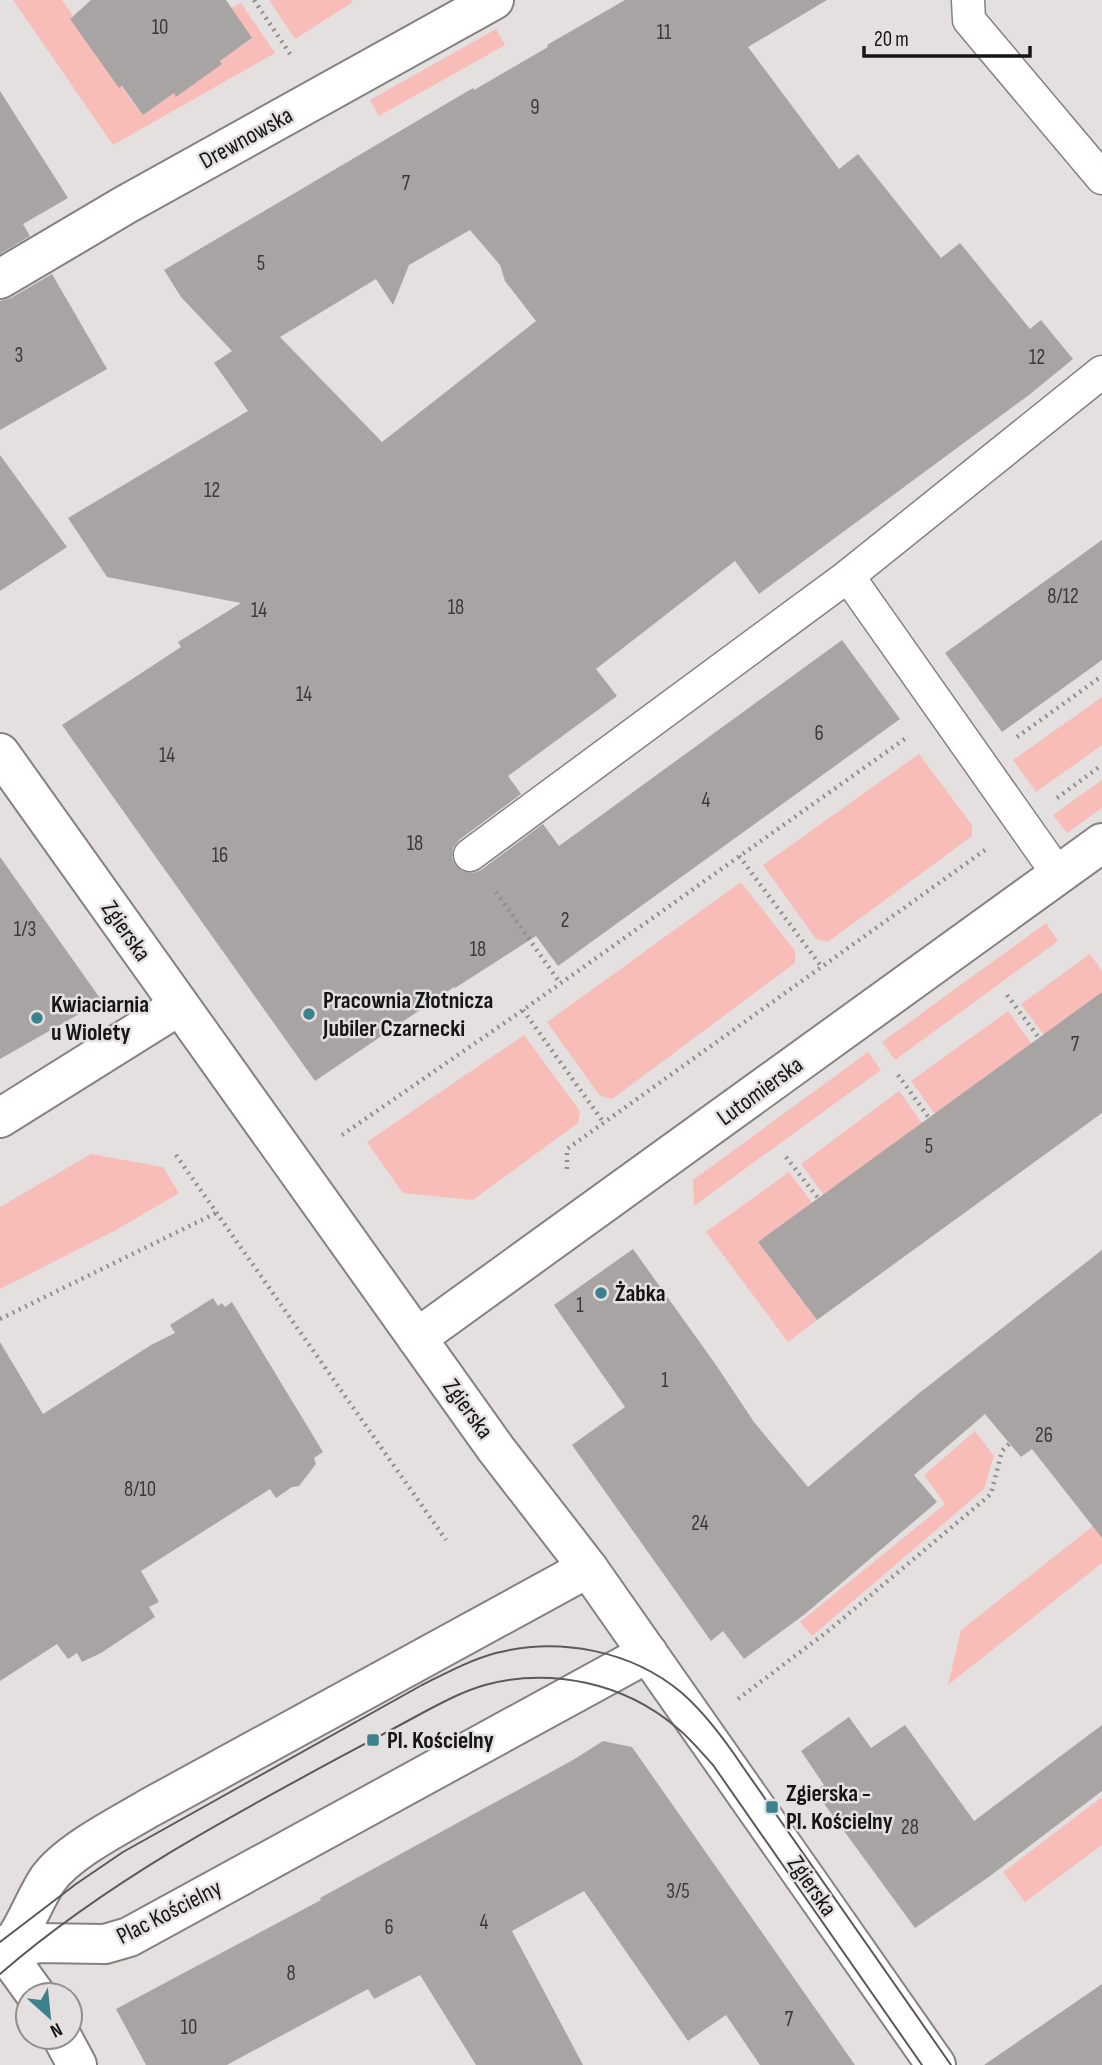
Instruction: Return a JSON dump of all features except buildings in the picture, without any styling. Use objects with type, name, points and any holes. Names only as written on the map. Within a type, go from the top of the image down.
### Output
[{"type":"main road","name":"Drewnowska","points":[[0,279],[125,205],[494,0]]},
{"type":"main road","name":"Zgierska","points":[[0,753],[496,1449],[588,1568],[936,2065]]},
{"type":"main road","name":"Lutomierska","points":[[417,1338],[1102,843]]},
{"type":"main road","points":[[0,1118],[179,1006]]},
{"type":"main road","points":[[25,1981],[2,1951],[48,1879],[62,1864],[149,1808],[588,1568]]},
{"type":"main road","name":"Plac Kościelny","points":[[2,1951],[38,1942],[105,1944],[129,1937],[648,1653]]},
{"type":"lane","points":[[968,0],[969,20],[1102,178]]},
{"type":"lane","points":[[470,855],[848,576],[1102,372]]},
{"type":"lane","points":[[848,576],[1058,874]]},
{"type":"path","points":[[254,0],[293,57]]},
{"type":"path","points":[[980,764],[1102,676]]},
{"type":"path","points":[[342,1135],[523,1010],[943,711]]},
{"type":"path","points":[[567,1149],[1102,765]]},
{"type":"path","points":[[470,855],[560,983]]},
{"type":"path","points":[[739,856],[821,966]]},
{"type":"path","points":[[1007,995],[1039,1038]]},
{"type":"path","points":[[523,1010],[604,1123]]},
{"type":"path","points":[[898,1075],[929,1118]]},
{"type":"path","points":[[176,1155],[446,1540]]},
{"type":"path","points":[[786,1157],[818,1198]]},
{"type":"path","points":[[0,1319],[216,1213]]},
{"type":"path","points":[[738,1700],[828,1631],[991,1494],[1002,1451],[1010,1443]]},
{"type":"shaded area","points":[[13,0],[62,0],[73,16],[70,19],[143,115],[174,93],[177,96],[252,39],[231,8],[241,3],[275,53],[113,145]]},
{"type":"shaded area","points":[[269,0],[352,0],[353,2],[295,39]]},
{"type":"shaded area","points":[[496,29],[505,45],[379,116],[370,100]]},
{"type":"shaded area","points":[[1102,697],[1102,745],[1036,792],[1013,760]]},
{"type":"shaded area","points":[[919,754],[972,825],[972,836],[828,942],[816,939],[763,865]]},
{"type":"shaded area","points":[[1102,780],[1102,808],[1067,833],[1053,815]]},
{"type":"shaded area","points":[[741,882],[795,951],[795,963],[612,1099],[600,1096],[547,1022]]},
{"type":"shaded area","points":[[1046,923],[1058,941],[895,1060],[882,1042]]},
{"type":"shaded area","points":[[1090,954],[1102,971],[1102,997],[1044,1035],[1021,1004]]},
{"type":"shaded area","points":[[1008,1011],[1032,1044],[935,1114],[911,1081]]},
{"type":"shaded area","points":[[524,1035],[580,1111],[578,1123],[473,1200],[403,1193],[367,1142]]},
{"type":"shaded area","points":[[868,1052],[881,1070],[694,1206],[693,1180]]},
{"type":"shaded area","points":[[899,1091],[922,1123],[824,1195],[801,1164]]},
{"type":"shaded area","points":[[91,1154],[163,1167],[179,1193],[118,1229],[0,1289],[0,1207]]},
{"type":"shaded area","points":[[789,1172],[813,1204],[758,1242],[817,1320],[788,1342],[706,1232]]},
{"type":"shaded area","points":[[975,1431],[994,1456],[984,1489],[812,1636],[800,1622],[945,1504],[924,1475]]},
{"type":"shaded area","points":[[1102,1519],[1102,1563],[948,1685],[961,1630]]},
{"type":"shaded area","points":[[1102,1797],[1102,1845],[1025,1902],[1003,1872]]},
{"type":"tram line","points":[[0,1942],[123,1852],[422,1685],[467,1663],[496,1653],[544,1646],[569,1647],[617,1657],[640,1666],[662,1678],[699,1710],[729,1747],[951,2065]]},
{"type":"tram line","points":[[0,1974],[99,1898],[152,1864],[261,1800],[426,1711],[485,1685],[535,1678],[561,1679],[586,1683],[634,1699],[676,1727],[695,1745],[713,1765],[922,2065]]},
{"type":"place","name":"Pracownia Złotnicza Jubiler Czarnecki","points":[[309,1014]]},
{"type":"place","name":"Kwiaciarnia u Wiolety","points":[[37,1018]]},
{"type":"place","name":"Żabka","points":[[601,1293]]},
{"type":"place","name":"Pl. Kościelny","points":[[373,1740]]},
{"type":"place","name":"Zgierska - Pl. Kościelny","points":[[772,1807]]}]
